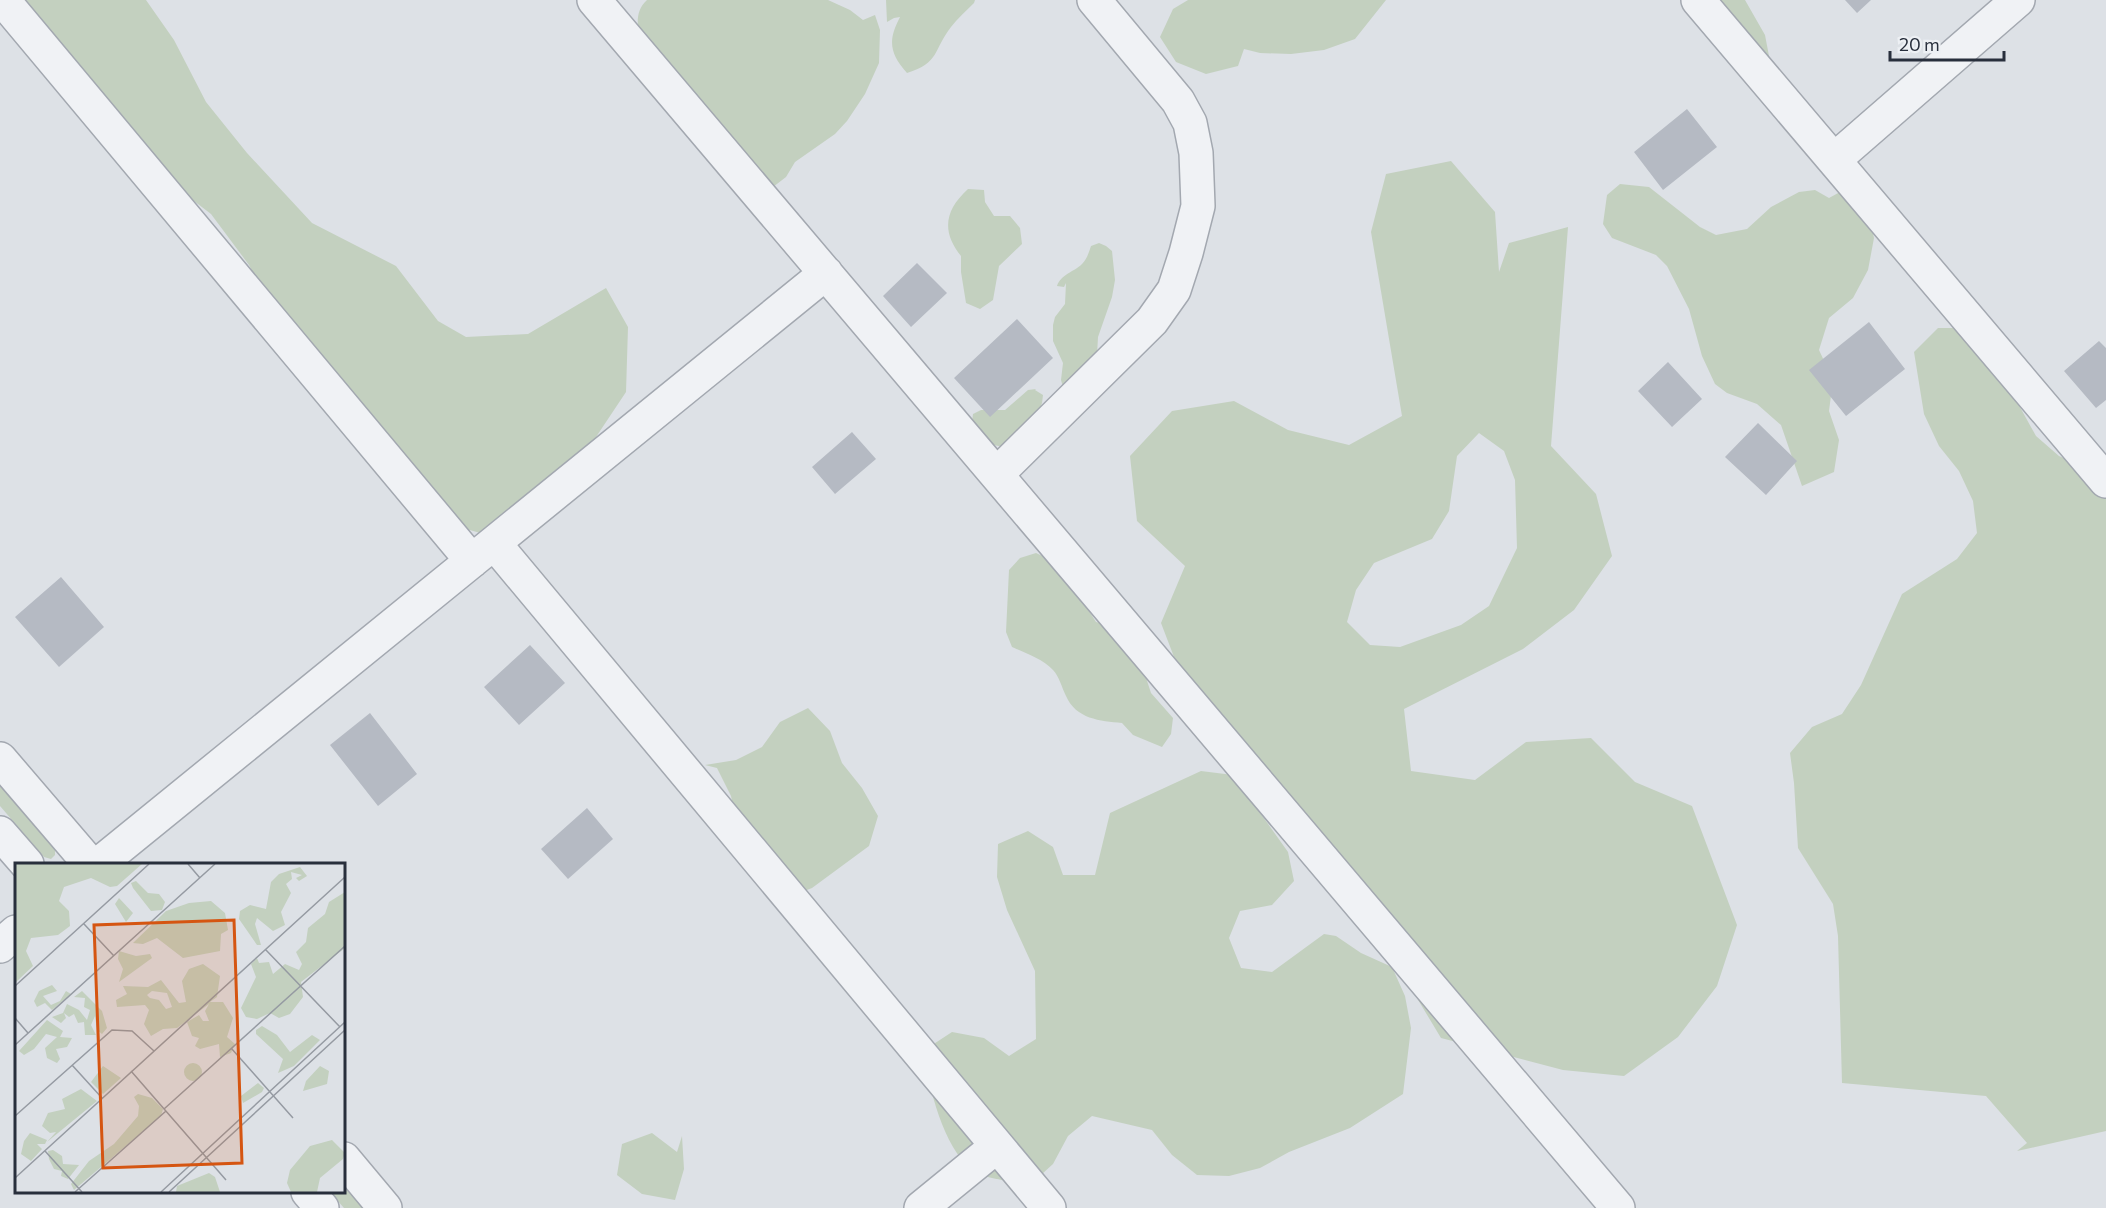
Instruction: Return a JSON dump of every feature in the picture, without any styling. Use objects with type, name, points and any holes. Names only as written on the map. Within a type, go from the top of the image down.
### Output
[{"type":"street","points":[[3,0],[1049,1208]]},
{"type":"street","points":[[997,474],[1152,321],[1174,291],[1198,206],[1196,153],[1190,123],[1178,101],[1094,0]]},
{"type":"street","points":[[1698,0],[2106,482]]},
{"type":"street","points":[[1834,160],[2018,0]]},
{"type":"street","points":[[606,4],[826,273],[1618,1208]]},
{"type":"street","points":[[100,863],[826,273]]},
{"type":"street","points":[[0,759],[89,863]]},
{"type":"street","points":[[0,833],[26,863]]},
{"type":"street","points":[[0,946],[15,933]]},
{"type":"street","points":[[921,1208],[997,1146]]},
{"type":"street","points":[[345,1161],[385,1208]]},
{"type":"street","points":[[310,1193],[322,1208]]},
{"type":"green space","points":[[23,0],[146,0],[174,40],[206,102],[247,153],[312,223],[396,266],[438,321],[466,337],[528,334],[606,288],[628,327],[626,392],[590,446],[491,536],[427,518],[306,375],[249,265],[211,214],[109,136]]},
{"type":"green space","points":[[647,0],[828,0],[850,10],[863,20],[875,15],[880,30],[879,63],[865,94],[847,121],[835,134],[795,162],[786,177],[773,187],[639,36],[638,16]]},
{"type":"green space","points":[[886,0],[975,0],[945,35],[931,60],[907,73],[897,59],[892,46],[900,17],[887,22]]},
{"type":"green space","points":[[1188,0],[1386,0],[1355,39],[1324,50],[1291,54],[1260,53],[1244,49],[1238,66],[1206,74],[1176,62],[1160,37],[1173,9]]},
{"type":"green space","points":[[1714,0],[1745,0],[1765,35],[1769,56],[1753,55]]},
{"type":"green space","points":[[1451,161],[1495,212],[1499,272],[1509,243],[1568,227],[1551,446],[1596,494],[1612,556],[1574,610],[1523,649],[1404,709],[1411,771],[1475,780],[1526,742],[1591,738],[1635,782],[1692,806],[1737,925],[1717,986],[1678,1037],[1624,1076],[1563,1070],[1441,1038],[1346,880],[1184,683],[1161,623],[1185,566],[1137,521],[1130,456],[1172,411],[1234,401],[1288,430],[1349,445],[1402,416],[1371,232],[1386,174]],"holes":[[[1479,433],[1504,451],[1515,480],[1517,548],[1489,606],[1461,625],[1400,647],[1370,645],[1347,622],[1356,590],[1374,563],[1432,539],[1449,511],[1457,456]]]},
{"type":"green space","points":[[1620,184],[1649,187],[1700,227],[1716,235],[1747,229],[1771,207],[1799,192],[1815,190],[1829,198],[1840,192],[1867,206],[1874,238],[1868,270],[1853,298],[1829,318],[1819,350],[1833,380],[1829,411],[1839,440],[1834,472],[1802,486],[1781,425],[1757,404],[1727,393],[1715,384],[1702,356],[1689,309],[1667,266],[1656,255],[1612,238],[1603,224],[1607,195]]},
{"type":"green space","points":[[968,189],[984,190],[985,202],[994,216],[1010,216],[1020,228],[1022,244],[999,266],[993,300],[980,309],[966,303],[961,256],[950,238],[948,229],[950,213],[954,205]]},
{"type":"green space","points":[[1099,243],[1112,251],[1115,280],[1112,297],[1098,337],[1097,355],[1063,387],[1061,380],[1063,363],[1053,341],[1053,325],[1055,317],[1065,304],[1066,283],[1064,287],[1057,286],[1061,279],[1084,262],[1091,246]]},
{"type":"green space","points":[[1938,328],[1970,328],[2005,380],[2036,436],[2059,456],[2088,469],[2106,485],[2106,1131],[2017,1151],[2027,1143],[1986,1096],[1842,1083],[1838,936],[1833,904],[1798,848],[1790,753],[1812,727],[1842,714],[1861,685],[1902,594],[1957,559],[1977,533],[1973,501],[1959,471],[1939,446],[1924,414],[1914,352]]},
{"type":"green space","points":[[1036,389],[1043,395],[1042,403],[1023,451],[984,443],[972,422],[973,414],[981,410],[1005,410],[1028,390]]},
{"type":"green space","points":[[1036,553],[1076,577],[1087,608],[1096,622],[1114,626],[1136,647],[1151,693],[1173,718],[1171,734],[1162,747],[1133,735],[1122,723],[1097,720],[1076,710],[1070,704],[1059,679],[1049,666],[1012,647],[1006,632],[1009,570],[1020,558]]},
{"type":"green space","points":[[808,708],[830,731],[842,763],[862,788],[878,816],[869,846],[812,888],[783,899],[756,883],[743,855],[731,796],[717,768],[705,765],[736,760],[762,747],[780,722]]},
{"type":"green space","points":[[1201,771],[1233,775],[1288,852],[1294,881],[1272,905],[1240,911],[1229,938],[1241,968],[1272,972],[1324,934],[1336,936],[1361,953],[1392,967],[1405,996],[1411,1028],[1403,1094],[1350,1128],[1289,1152],[1260,1168],[1229,1176],[1197,1175],[1172,1155],[1152,1130],[1092,1116],[1068,1136],[1053,1164],[1031,1184],[1000,1180],[977,1173],[962,1160],[945,1132],[933,1098],[923,1051],[952,1032],[984,1038],[1009,1056],[1036,1039],[1035,971],[1007,910],[997,877],[998,844],[1028,831],[1053,847],[1063,875],[1095,875],[1110,813]]},
{"type":"green space","points":[[0,785],[55,849],[55,855],[51,859],[44,857],[0,806]]},
{"type":"green space","points":[[652,1133],[677,1152],[682,1136],[684,1169],[675,1200],[642,1194],[617,1175],[622,1144]]},
{"type":"green space","points":[[345,1186],[363,1208],[344,1208],[331,1193],[345,1193]]},
{"type":"building","points":[[1845,0],[1871,0],[1857,13]]},
{"type":"building","points":[[1687,109],[1717,147],[1663,190],[1634,152]]},
{"type":"building","points":[[917,263],[947,293],[911,327],[883,296]]},
{"type":"building","points":[[1017,319],[1053,358],[990,417],[954,378]]},
{"type":"building","points":[[1869,322],[1905,369],[1846,416],[1809,370]]},
{"type":"building","points":[[2099,341],[2106,348],[2106,400],[2096,408],[2064,371]]},
{"type":"building","points":[[1668,362],[1702,399],[1672,427],[1638,391]]},
{"type":"building","points":[[1758,423],[1797,461],[1766,495],[1725,457]]},
{"type":"building","points":[[852,432],[876,459],[835,494],[812,467]]},
{"type":"building","points":[[61,577],[104,627],[59,667],[15,617]]},
{"type":"building","points":[[530,645],[565,683],[519,725],[484,687]]},
{"type":"building","points":[[370,713],[417,774],[378,806],[330,745]]},
{"type":"building","points":[[587,808],[613,839],[568,879],[541,849]]}]
